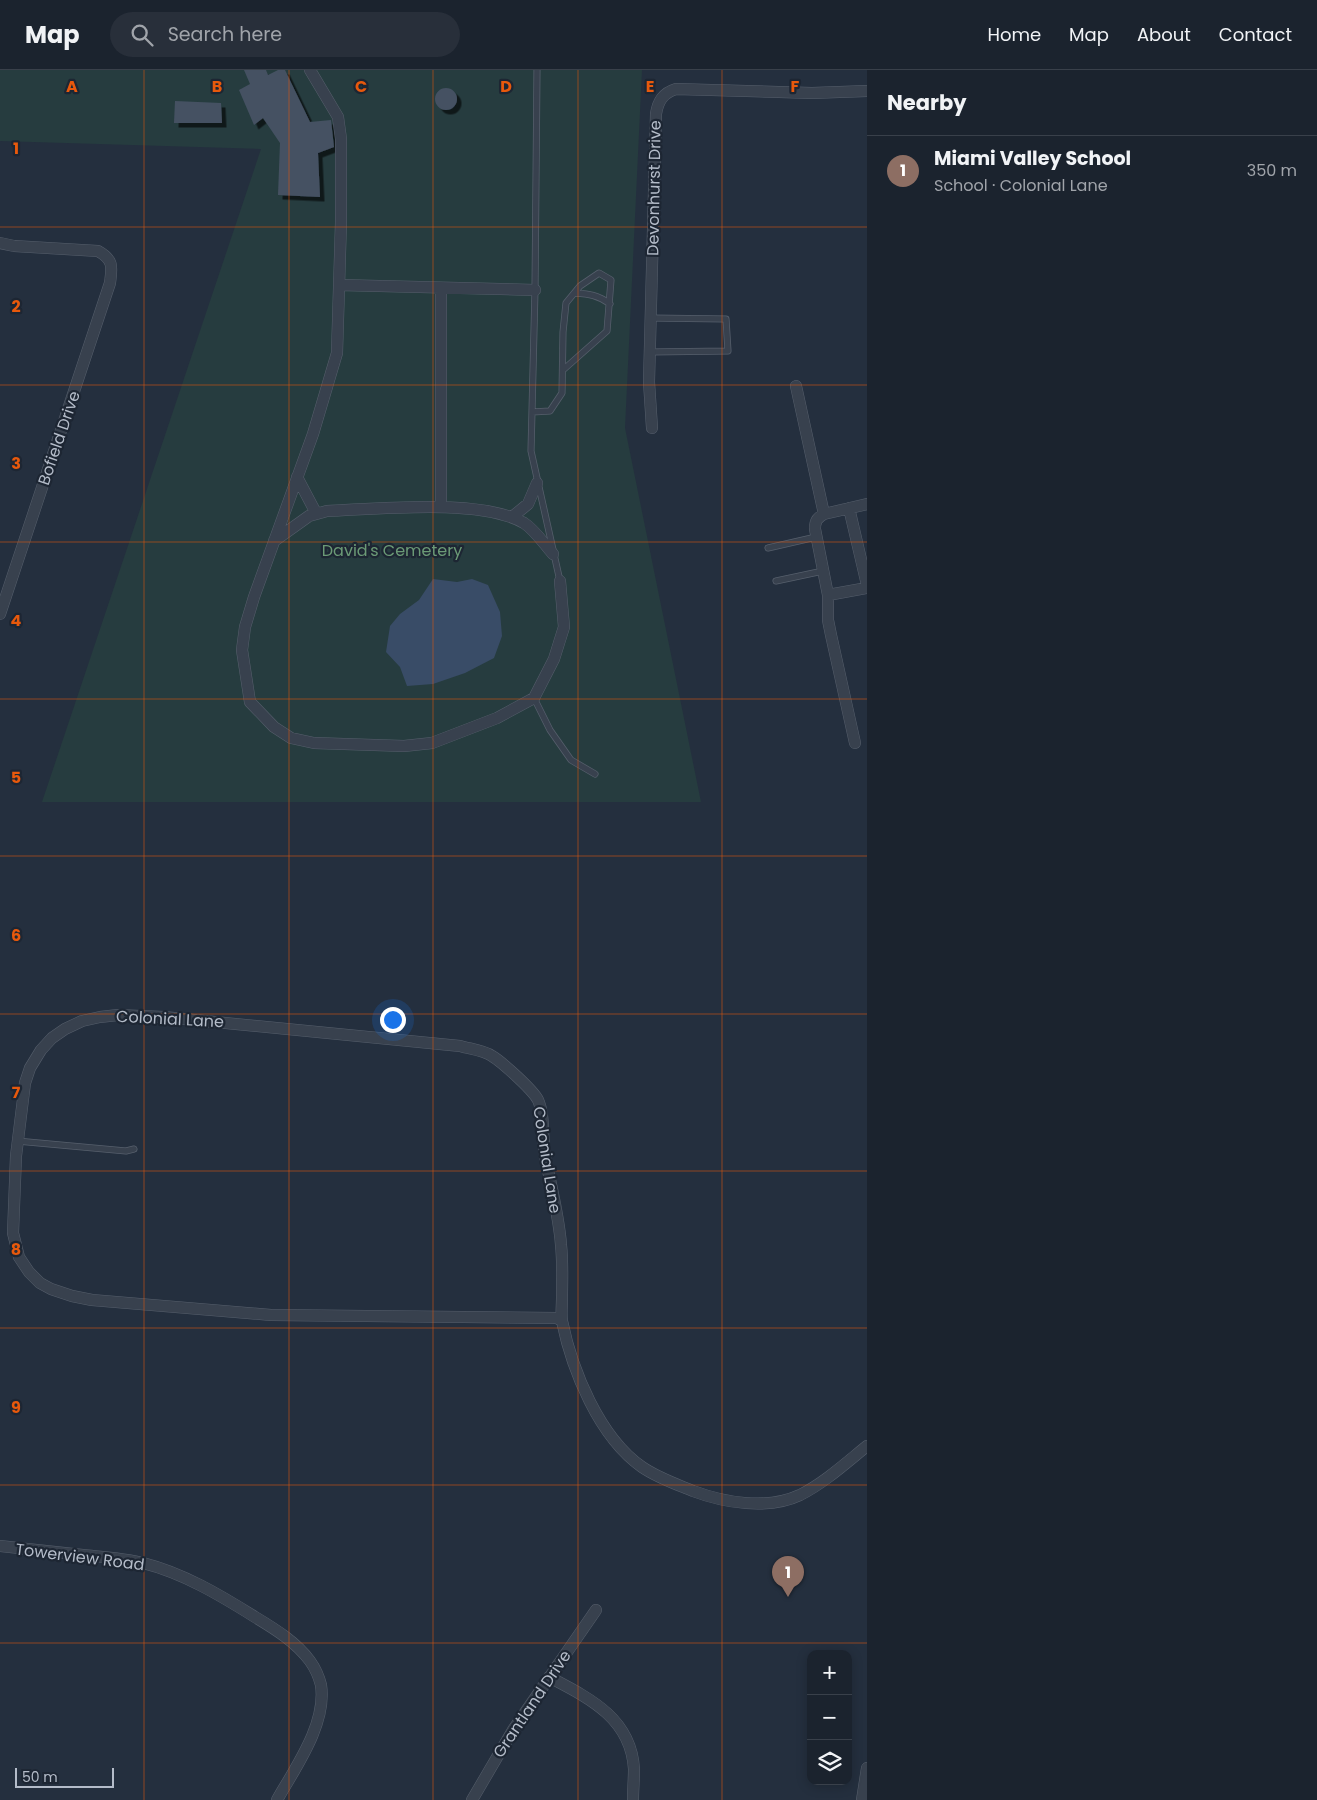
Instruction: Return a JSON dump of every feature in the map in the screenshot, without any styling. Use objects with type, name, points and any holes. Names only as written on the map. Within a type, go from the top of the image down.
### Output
[{"type":"street","points":[[310,70],[338,118],[341,139],[337,353],[313,434],[245,627],[242,650],[250,702],[274,726],[291,738],[314,743],[395,746],[432,743],[497,718],[534,698],[554,658],[564,627],[560,581]]},
{"type":"street","name":"Devonhurst Drive","points":[[652,428],[648,382],[656,114],[662,97],[676,89],[812,93],[867,91]]},
{"type":"street","name":"Bofield Drive","points":[[0,243],[98,251],[110,260],[112,267],[110,283],[0,614]]},
{"type":"street","points":[[339,285],[535,290]]},
{"type":"street","points":[[441,288],[441,507]]},
{"type":"street","points":[[796,386],[824,514]]},
{"type":"street","points":[[297,478],[316,513]]},
{"type":"street","points":[[512,517],[528,504],[537,483]]},
{"type":"street","points":[[855,742],[829,628],[828,595],[816,537],[815,523],[818,517],[824,514],[867,504]]},
{"type":"street","points":[[274,541],[316,513],[441,507],[479,510],[512,517],[526,525],[553,554]]},
{"type":"street","points":[[828,595],[867,587],[849,508]]},
{"type":"street","name":"Colonial Lane","points":[[562,1321],[557,1318],[480,1316],[271,1315],[92,1300],[51,1289],[40,1283],[29,1272],[19,1257],[12,1233],[18,1141],[25,1083],[30,1068],[41,1050],[52,1038],[65,1029],[82,1021],[118,1015],[240,1023],[460,1046],[492,1056],[538,1099],[541,1110],[544,1150],[561,1246],[562,1321],[584,1390],[612,1438],[626,1454],[642,1467],[665,1480],[705,1495],[727,1500],[768,1502],[798,1496],[812,1488],[867,1446]]},
{"type":"street","points":[[852,1458],[867,1458]]},
{"type":"street","name":"Towerview Road","points":[[0,1546],[117,1558],[163,1569],[196,1582],[226,1599],[283,1634],[296,1645],[317,1672],[321,1686],[321,1702],[318,1720],[308,1745],[277,1800]]},
{"type":"street","name":"Grantland Drive","points":[[472,1800],[513,1730],[596,1610]]},
{"type":"street","points":[[550,1677],[605,1710],[617,1722],[630,1747],[634,1768],[633,1800]]},
{"type":"street","points":[[862,1800],[867,1768]]},
{"type":"lane","points":[[537,70],[531,451],[560,581]]},
{"type":"lane","points":[[532,412],[550,411],[562,393],[563,332],[566,303],[580,286],[599,273],[611,280],[607,332],[563,370]]},
{"type":"lane","points":[[574,293],[592,294],[610,304]]},
{"type":"lane","points":[[649,352],[728,351],[726,318],[650,318]]},
{"type":"lane","points":[[768,548],[816,537]]},
{"type":"lane","points":[[776,581],[823,571]]},
{"type":"lane","points":[[534,698],[550,730],[571,760],[595,774]]},
{"type":"lane","points":[[18,1141],[126,1151],[134,1149]]},
{"type":"green space","name":"David's Cemetery","points":[[0,70],[642,70],[625,428],[701,802],[42,802],[261,149],[0,141]]},
{"type":"water","points":[[433,579],[457,582],[472,579],[488,585],[500,612],[502,636],[494,658],[465,673],[433,684],[407,686],[400,667],[386,652],[390,626],[400,614],[419,600]]},
{"type":"building","points":[[244,70],[266,70],[268,75],[278,70],[285,70],[310,122],[331,120],[334,147],[318,153],[320,197],[278,195],[280,143],[263,118],[254,125],[239,90],[250,84]]},
{"type":"building","points":[[446,88],[454,91],[457,99],[454,107],[446,110],[438,107],[435,99],[438,91]]},
{"type":"building","points":[[175,101],[221,103],[222,123],[174,123]]},
{"type":"place","name":"Miami Valley School","points":[[788,1597]]}]
